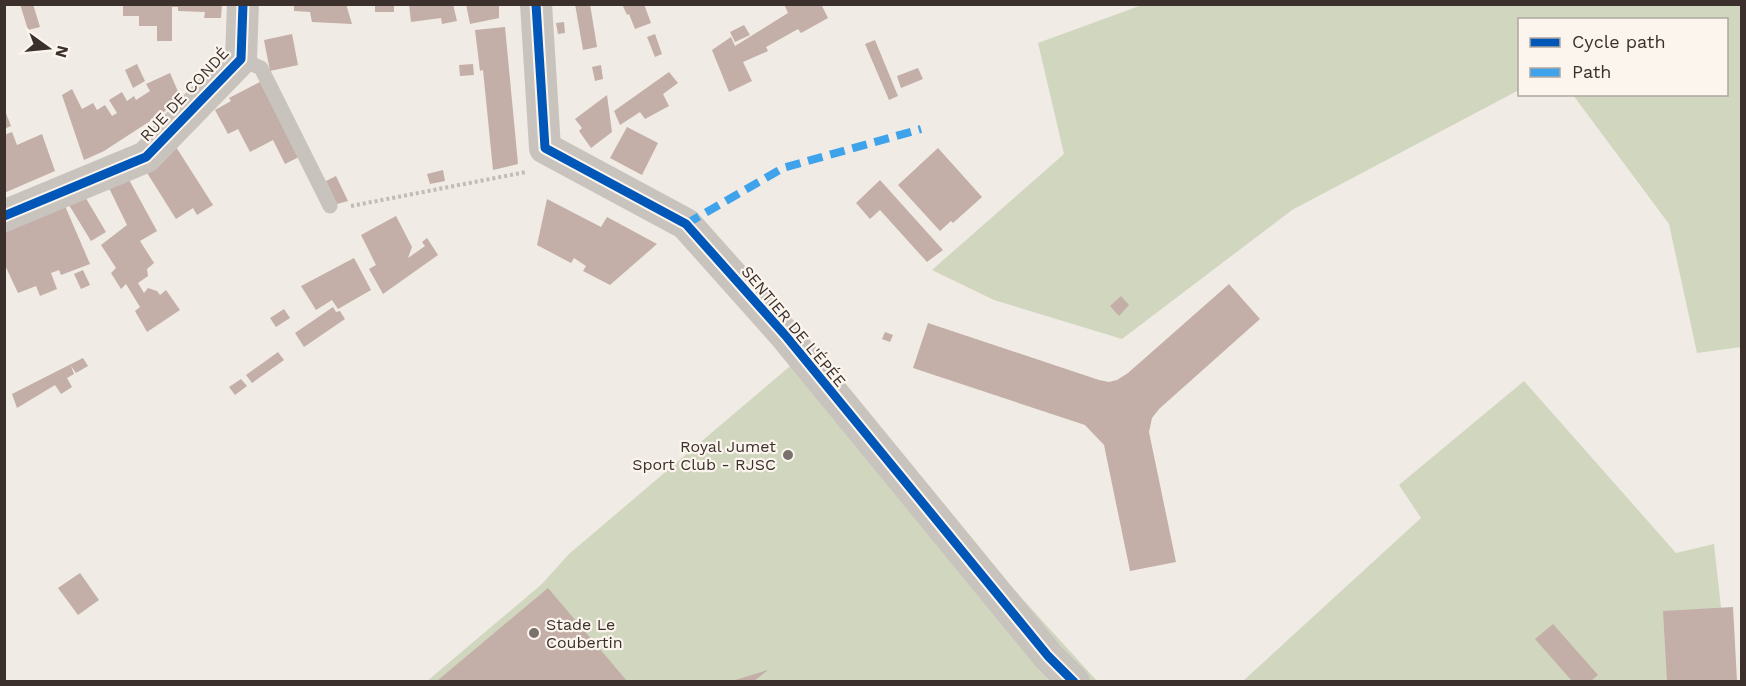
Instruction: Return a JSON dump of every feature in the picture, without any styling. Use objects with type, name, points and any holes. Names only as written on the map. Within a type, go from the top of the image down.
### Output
[{"type":"street","name":"RUE DE CONDÉ","points":[[4,216],[146,157],[241,59],[243,4]]},
{"type":"street","points":[[536,4],[545,148]]},
{"type":"street","name":"SENTIER DE L'ÉPÉE","points":[[545,148],[686,224],[785,335],[1048,656],[1074,681]]},
{"type":"lane","points":[[241,59],[261,68],[330,206]]},
{"type":"path","points":[[330,206],[341,208],[527,172],[545,148]]},
{"type":"green space","points":[[1142,5],[1741,5],[1741,347],[1697,353],[1669,224],[1574,96],[1728,96],[1728,18],[1518,18],[1518,91],[1292,210],[1122,339],[994,300],[932,270],[1064,154],[1038,43]]},
{"type":"green space","name":"Royal Jumet Sport Club - RJSC","points":[[802,356],[1097,681],[426,682],[542,584],[569,554]]},
{"type":"green space","points":[[1524,381],[1676,553],[1714,544],[1729,681],[1242,682],[1421,518],[1399,485]]},
{"type":"building","points":[[20,4],[33,4],[40,27],[28,30]]},
{"type":"building","points":[[123,4],[222,4],[221,18],[204,18],[205,12],[178,11],[178,7],[172,7],[172,41],[157,41],[157,26],[139,26],[139,16],[123,16]]},
{"type":"building","points":[[294,4],[346,4],[352,24],[312,22],[310,12],[294,11]]},
{"type":"building","points":[[375,4],[394,4],[394,12],[375,12]]},
{"type":"building","points":[[409,4],[453,4],[457,21],[442,24],[441,18],[411,22]]},
{"type":"building","points":[[466,4],[499,4],[499,18],[470,24]]},
{"type":"building","points":[[575,4],[590,4],[597,47],[583,50]]},
{"type":"building","points":[[622,4],[644,4],[651,23],[635,29]]},
{"type":"building","points":[[784,4],[821,4],[828,18],[801,33],[798,29],[766,47],[768,51],[743,62],[752,81],[729,92],[712,50],[731,37],[735,46],[788,13]]},
{"type":"building","points":[[564,22],[565,33],[558,34],[556,23]]},
{"type":"building","points":[[744,25],[750,35],[735,42],[730,32]]},
{"type":"building","points":[[505,27],[518,164],[493,170],[483,70],[480,71],[475,30]]},
{"type":"building","points":[[292,34],[298,65],[270,71],[264,40]]},
{"type":"building","points":[[655,34],[662,54],[655,57],[647,37]]},
{"type":"building","points":[[875,40],[898,96],[889,100],[865,44]]},
{"type":"building","points":[[137,64],[145,81],[133,88],[125,70]]},
{"type":"building","points":[[473,64],[474,75],[460,76],[459,65]]},
{"type":"building","points":[[601,65],[603,79],[595,81],[592,67]]},
{"type":"building","points":[[918,68],[923,79],[901,88],[897,76]]},
{"type":"building","points":[[669,72],[678,83],[663,94],[669,106],[645,119],[640,112],[620,125],[614,111]]},
{"type":"building","points":[[170,73],[180,96],[164,112],[104,151],[84,160],[62,95],[72,89],[82,109],[93,103],[97,110],[105,105],[112,116],[117,113],[109,100],[122,92],[127,101],[134,96],[136,100],[150,91],[146,84]]},
{"type":"building","points":[[260,82],[299,157],[285,164],[273,140],[250,152],[238,129],[228,134],[215,110],[231,101],[229,98]]},
{"type":"building","points":[[607,95],[612,132],[591,148],[579,131],[582,128],[575,119]]},
{"type":"building","points":[[4,108],[11,126],[4,129]]},
{"type":"building","points":[[627,127],[658,143],[642,175],[610,158]]},
{"type":"building","points":[[12,132],[17,145],[42,134],[55,171],[4,193],[4,135]]},
{"type":"building","points":[[176,147],[213,205],[197,215],[193,208],[176,219],[144,168]]},
{"type":"building","points":[[938,148],[982,197],[953,223],[951,221],[940,231],[898,185]]},
{"type":"building","points":[[443,170],[445,181],[430,184],[427,174]]},
{"type":"building","points":[[127,176],[157,231],[140,241],[154,263],[147,269],[148,276],[138,283],[144,293],[148,288],[157,291],[160,295],[166,290],[180,310],[147,332],[135,311],[140,307],[126,284],[121,289],[111,273],[116,268],[101,245],[127,225],[109,188]]},
{"type":"building","points":[[336,176],[348,201],[337,204],[326,181]]},
{"type":"building","points":[[880,180],[943,250],[927,262],[880,210],[870,219],[856,203]]},
{"type":"building","points":[[84,195],[106,232],[91,241],[69,205]]},
{"type":"building","points":[[547,199],[601,227],[607,217],[657,244],[610,285],[583,271],[586,266],[574,258],[571,263],[537,245]]},
{"type":"building","points":[[65,206],[90,264],[61,275],[59,270],[51,273],[57,289],[40,296],[36,286],[18,293],[4,263],[4,233]]},
{"type":"building","points":[[396,216],[412,247],[408,258],[425,246],[422,242],[427,238],[438,255],[383,294],[369,269],[376,265],[361,235]]},
{"type":"building","points":[[354,258],[371,290],[338,309],[332,300],[316,310],[301,286]]},
{"type":"building","points":[[83,270],[90,285],[81,289],[74,274]]},
{"type":"building","points":[[1229,284],[1260,319],[1159,409],[1152,418],[1149,432],[1176,562],[1130,571],[1104,445],[1085,425],[913,368],[928,323],[1099,380],[1109,382],[1117,380],[1128,373]]},
{"type":"building","points":[[1121,296],[1129,305],[1119,316],[1110,306]]},
{"type":"building","points":[[333,307],[336,312],[340,311],[345,319],[304,347],[295,333]]},
{"type":"building","points":[[284,309],[290,318],[276,327],[270,318]]},
{"type":"building","points":[[885,332],[893,335],[890,342],[882,339]]},
{"type":"building","points":[[278,352],[284,360],[252,383],[246,375]]},
{"type":"building","points":[[83,358],[88,366],[76,373],[71,366],[74,374],[67,378],[72,387],[61,394],[55,385],[17,408],[12,394]]},
{"type":"building","points":[[241,379],[247,386],[235,395],[229,387]]},
{"type":"building","points":[[80,573],[99,600],[78,615],[58,588]]},
{"type":"building","name":"Stade Le Coubertin","points":[[548,588],[627,681],[437,681]]},
{"type":"building","points":[[1733,607],[1737,681],[1667,681],[1663,611]]},
{"type":"building","points":[[1553,624],[1598,675],[1591,681],[1572,681],[1535,639]]},
{"type":"building","points":[[768,670],[754,681],[732,681]]},
{"type":"marked path","points":[[686,224],[783,168],[921,129]]},
{"type":"cycle path","points":[[4,216],[146,157],[241,59],[243,4]]},
{"type":"cycle path","points":[[536,4],[545,148],[686,224],[785,335],[1048,656],[1074,682]]},
{"type":"place","name":"Royal Jumet Sport Club - RJSC","points":[[788,455]]},
{"type":"place","name":"Stade Le Coubertin","points":[[534,633]]}]
